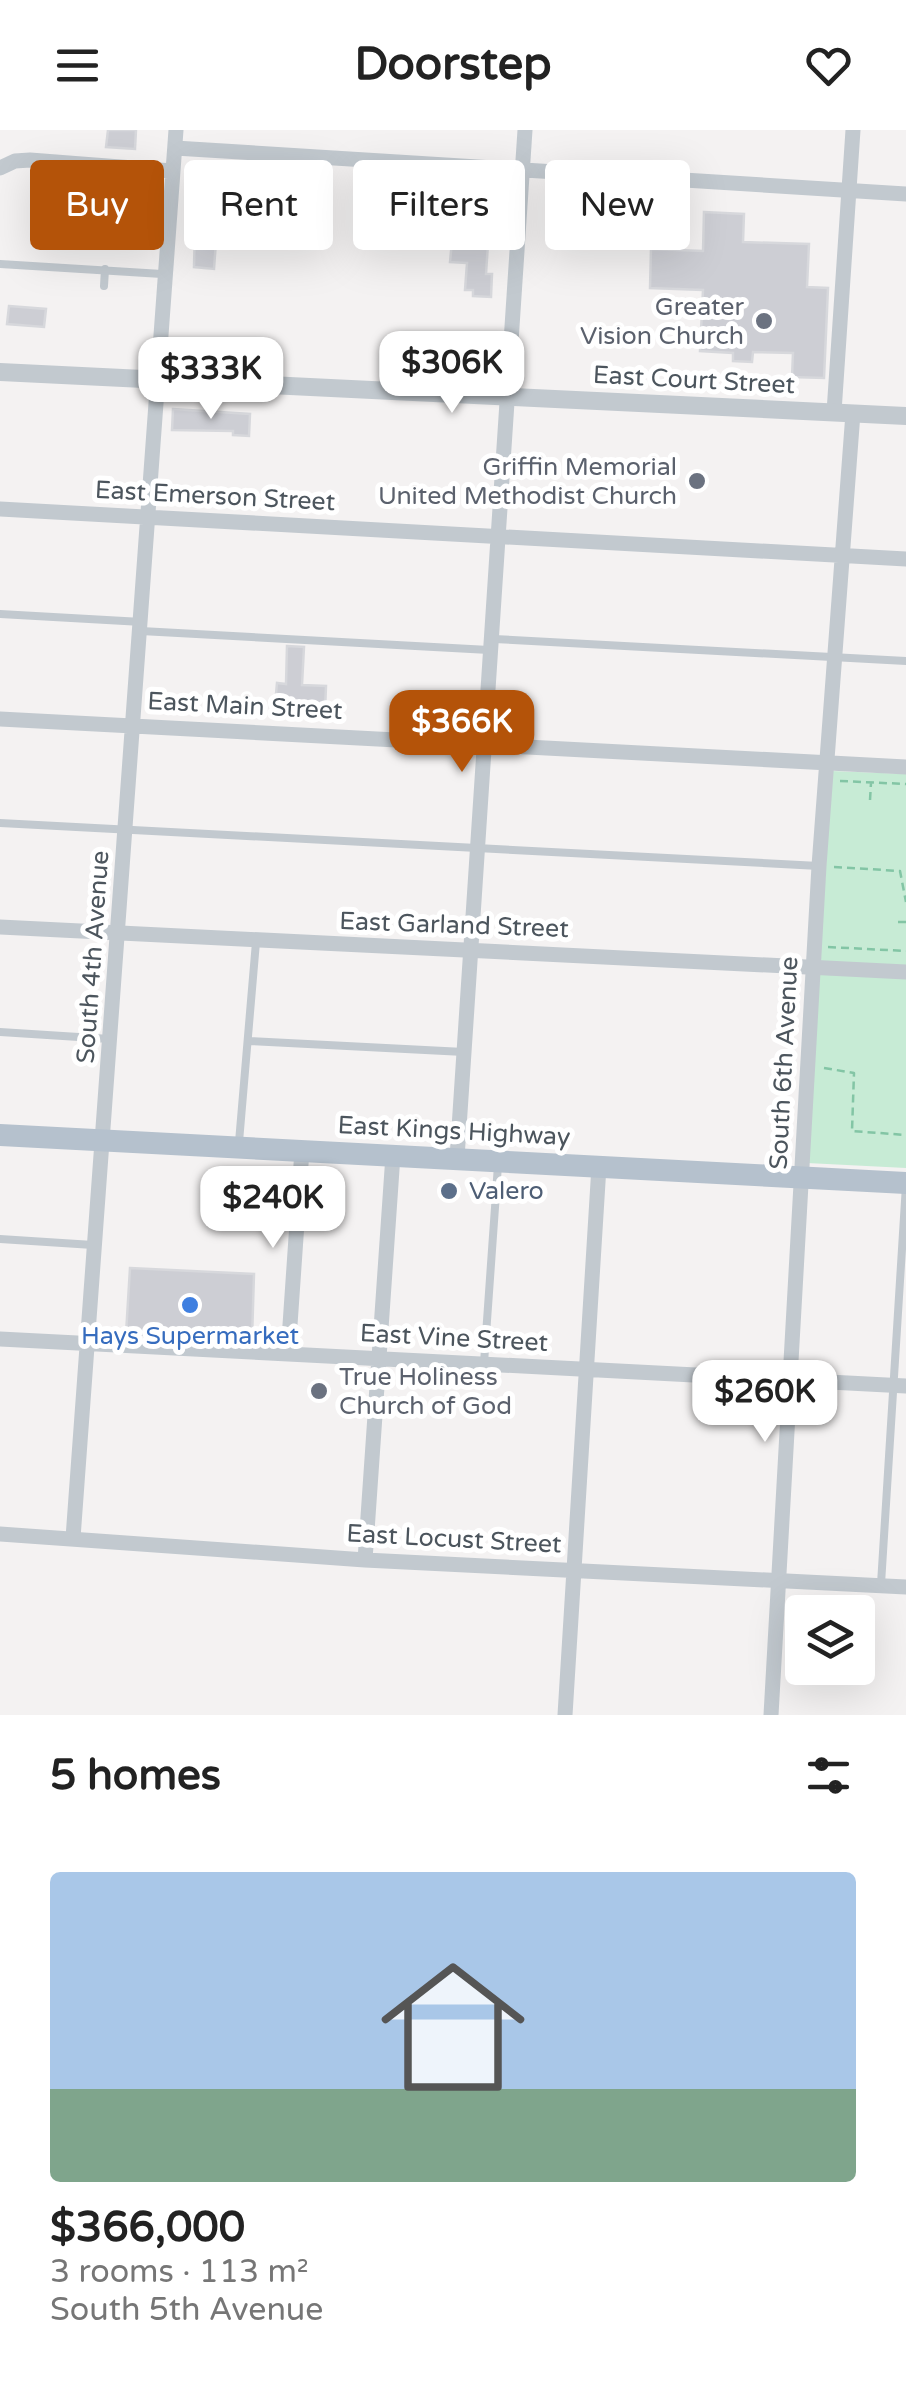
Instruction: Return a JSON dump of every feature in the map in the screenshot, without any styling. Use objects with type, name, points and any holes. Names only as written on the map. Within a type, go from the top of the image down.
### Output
[{"type":"main road","name":"East Kings Highway","points":[[0,1135],[906,1184]]},
{"type":"street","name":"South 4th Avenue","points":[[73,1538],[128,830],[162,274],[176,130]]},
{"type":"street","points":[[524,160],[525,130]]},
{"type":"street","name":"South 6th Avenue","points":[[771,1715],[804,1177],[812,967],[825,867],[826,763],[842,555],[853,130]]},
{"type":"street","points":[[174,148],[365,160]]},
{"type":"street","points":[[1,167],[30,160],[172,171]]},
{"type":"street","points":[[525,170],[906,194]]},
{"type":"street","points":[[457,1158],[519,250]]},
{"type":"street","name":"East Court Street","points":[[0,372],[906,416]]},
{"type":"street","name":"East Emerson Street","points":[[0,509],[906,559]]},
{"type":"street","name":"East Main Street","points":[[0,719],[906,766]]},
{"type":"street","name":"East Garland Street","points":[[0,927],[906,972]]},
{"type":"street","points":[[288,1354],[302,1150]]},
{"type":"street","points":[[364,1560],[393,1155]]},
{"type":"street","points":[[565,1715],[599,1166]]},
{"type":"street","name":"East Vine Street","points":[[0,1339],[901,1386]]},
{"type":"street","name":"East Locust Street","points":[[0,1534],[364,1560],[906,1587]]},
{"type":"lane","points":[[0,264],[162,274]]},
{"type":"lane","points":[[104,286],[105,270]]},
{"type":"lane","points":[[0,614],[142,626],[494,645],[906,661]]},
{"type":"lane","points":[[0,823],[825,867]]},
{"type":"lane","points":[[239,1147],[251,1041],[256,942]]},
{"type":"lane","points":[[0,1032],[112,1039]]},
{"type":"lane","points":[[251,1041],[464,1052]]},
{"type":"lane","points":[[484,1364],[498,1160]]},
{"type":"lane","points":[[881,1586],[901,1386],[906,1184]]},
{"type":"lane","points":[[0,1239],[94,1244]]},
{"type":"path","points":[[839,780],[906,784]]},
{"type":"path","points":[[870,800],[871,782]]},
{"type":"path","points":[[825,867],[900,871],[906,902]]},
{"type":"path","points":[[898,922],[906,922]]},
{"type":"path","points":[[828,932],[828,948],[906,950]]},
{"type":"path","points":[[820,1068],[854,1073],[852,1131],[906,1136]]},
{"type":"green space","points":[[832,771],[906,774],[906,1168],[807,1163]]},
{"type":"building","points":[[108,130],[136,130],[135,149],[106,147]]},
{"type":"building","name":"Greater Vision Church","points":[[704,212],[744,214],[743,242],[809,244],[807,287],[828,288],[824,378],[792,377],[793,353],[753,352],[752,362],[733,361],[733,353],[700,351],[703,290],[650,288],[651,250],[703,251]]},
{"type":"building","points":[[194,250],[215,250],[214,269],[194,267]]},
{"type":"building","points":[[451,250],[488,250],[486,274],[492,274],[491,297],[473,296],[473,290],[465,290],[467,263],[450,262]]},
{"type":"building","points":[[9,306],[46,309],[44,327],[7,324]]},
{"type":"building","points":[[173,409],[250,414],[249,436],[233,435],[233,431],[172,430]]},
{"type":"building","points":[[287,646],[304,647],[302,685],[326,686],[325,711],[275,705],[277,683],[286,684]]},
{"type":"building","name":"Hays Supermarket","points":[[130,1268],[254,1274],[252,1339],[126,1334]]},
{"type":"place","name":"Greater Vision Church","points":[[764,321]]},
{"type":"place","name":"Griffin Memorial United Methodist Church","points":[[697,481]]},
{"type":"place","name":"Valero","points":[[449,1191]]},
{"type":"place","name":"Hays Supermarket","points":[[190,1305]]},
{"type":"place","name":"True Holiness Church of God","points":[[319,1391]]}]
